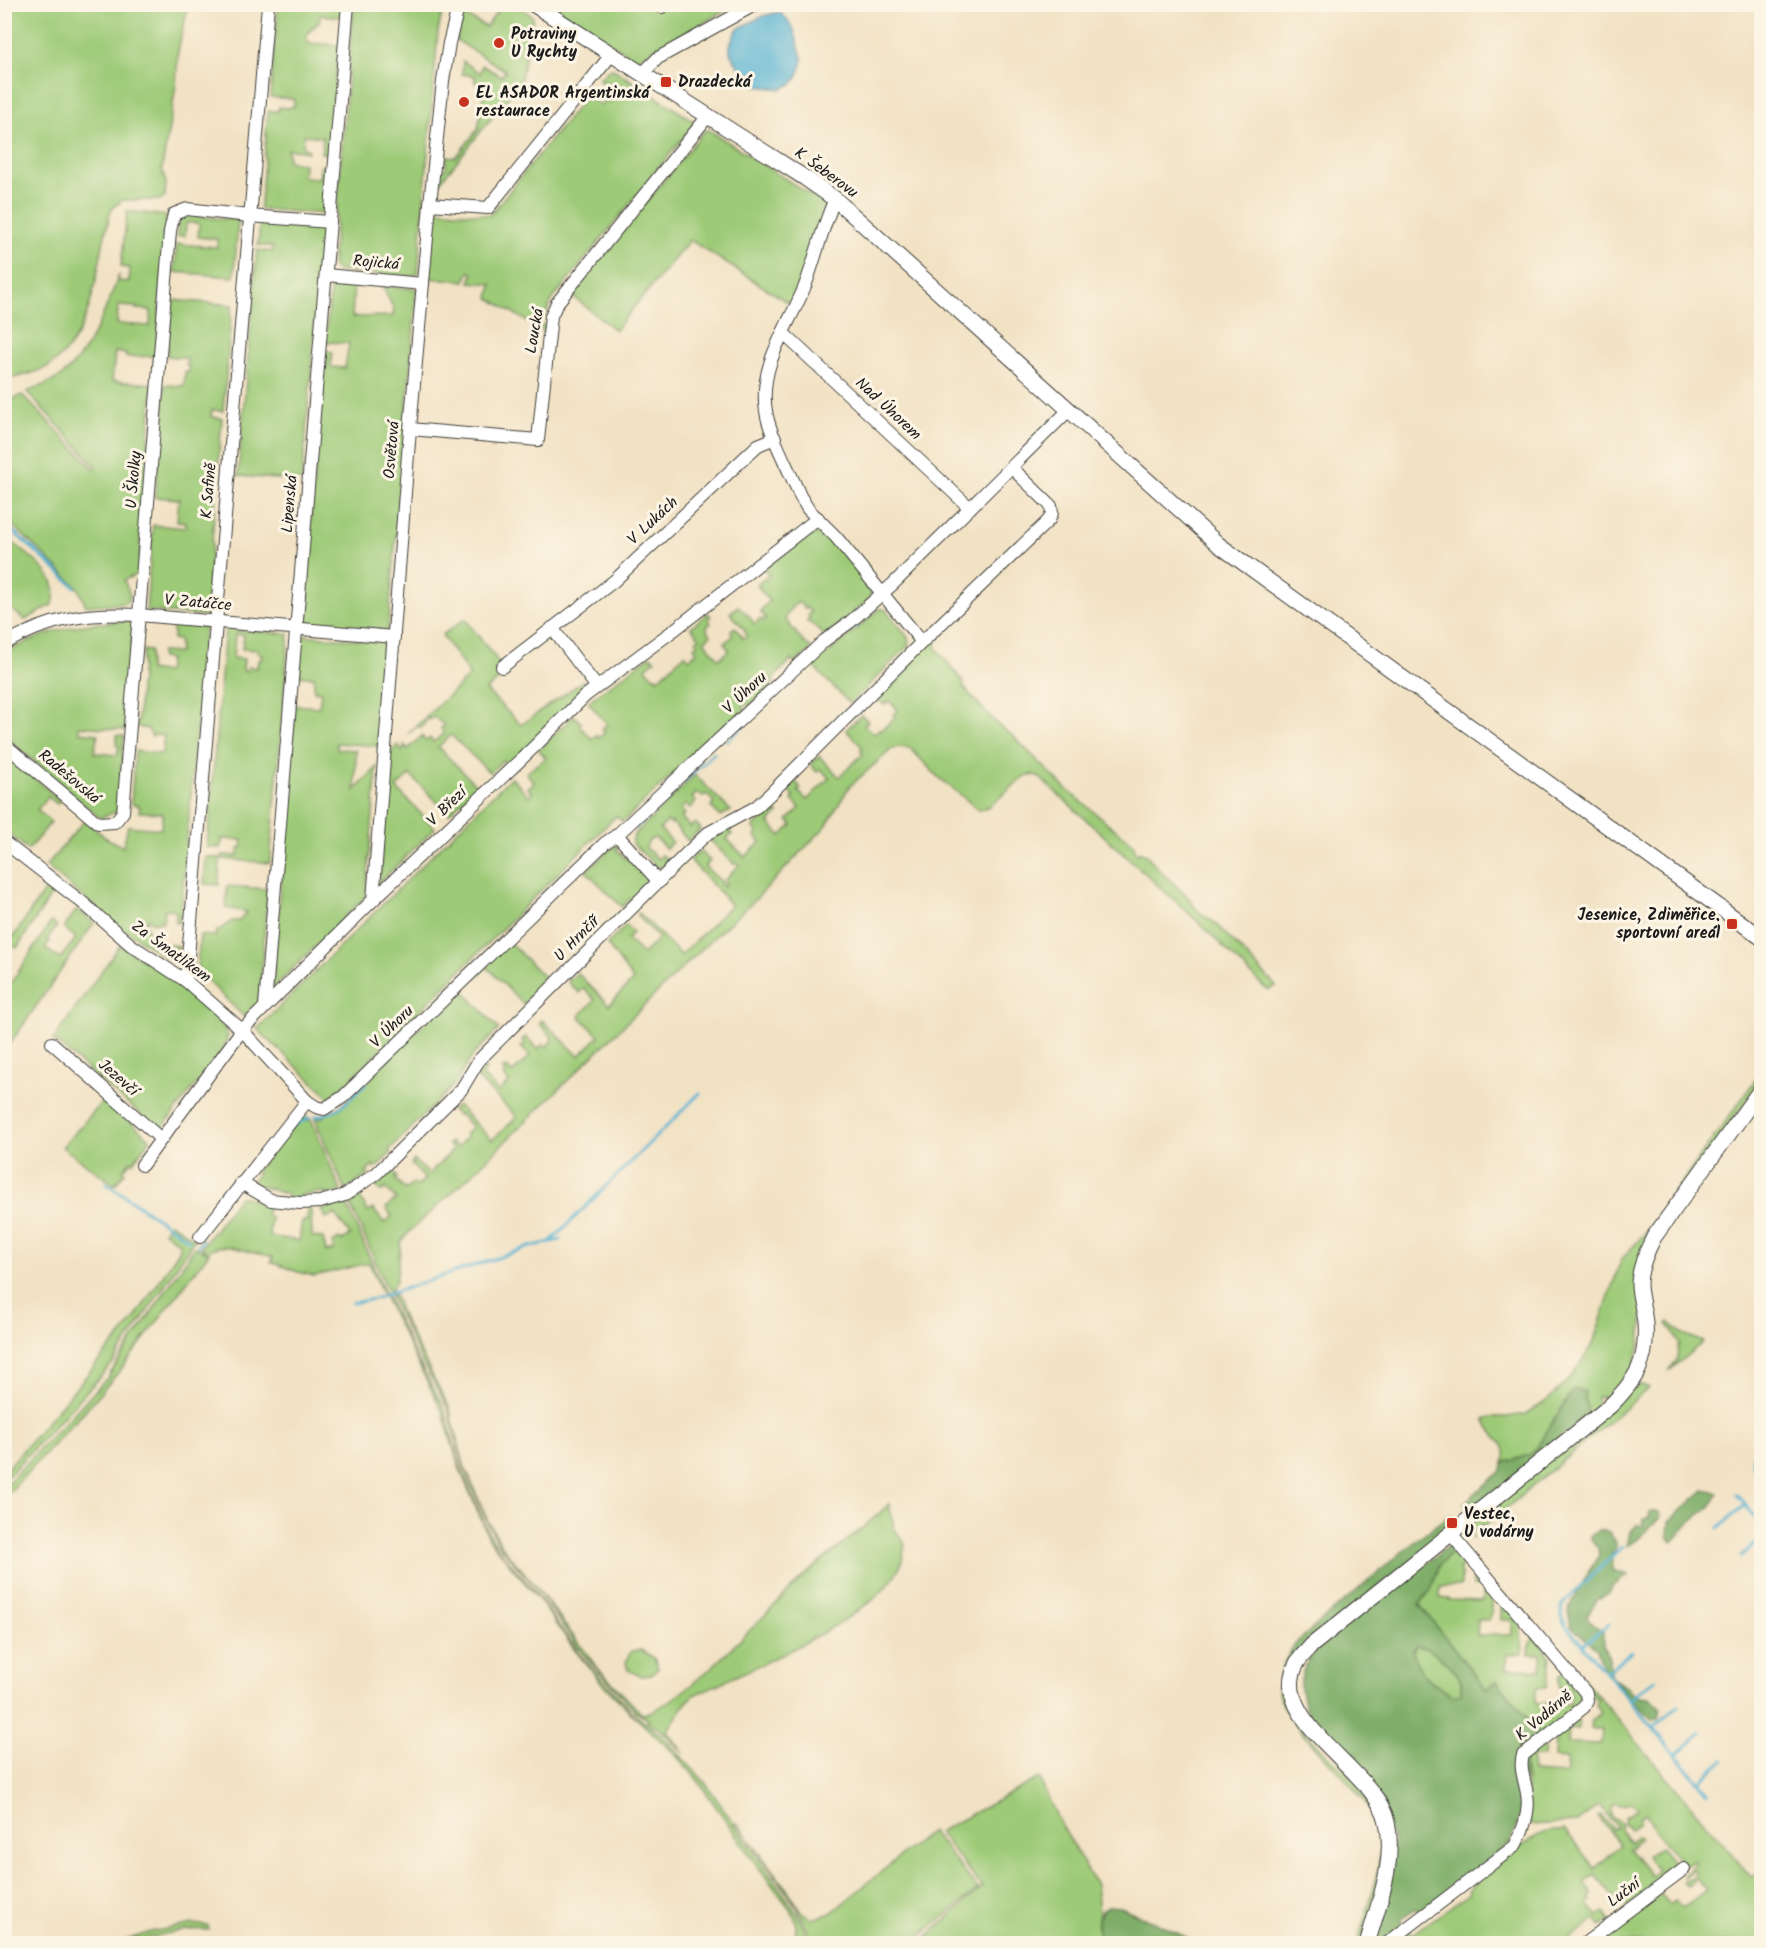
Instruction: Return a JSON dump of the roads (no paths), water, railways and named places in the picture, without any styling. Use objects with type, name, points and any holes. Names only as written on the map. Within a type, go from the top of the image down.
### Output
[{"type":"street","name":"K Safině","points":[[186,981],[268,4]]},
{"type":"street","name":"Lipenská","points":[[265,1006],[348,4]]},
{"type":"street","name":"Osvětová","points":[[373,900],[430,204],[443,81],[449,43],[459,4]]},
{"type":"street","name":"K Šeberovu","points":[[533,4],[550,9],[611,55],[835,199],[1186,517],[1227,551],[1761,938]]},
{"type":"street","points":[[642,74],[658,58],[756,4]]},
{"type":"street","points":[[430,204],[488,208],[611,55]]},
{"type":"street","name":"Loucká","points":[[410,429],[538,440],[551,316],[557,303],[708,116]]},
{"type":"street","points":[[835,199],[805,286],[767,375],[764,394],[766,413],[800,496],[808,508],[836,537],[922,642]]},
{"type":"street","name":"U Školky","points":[[115,822],[123,812],[170,231],[174,214],[187,209],[249,216]]},
{"type":"street","points":[[249,216],[330,222]]},
{"type":"street","name":"Rojická","points":[[326,275],[423,284]]},
{"type":"street","name":"Nad Úhorem","points":[[783,333],[970,508]]},
{"type":"street","name":"V Úhoru","points":[[307,1101],[324,1109],[343,1097],[605,843],[617,836],[824,641],[850,622],[882,593],[1068,411]]},
{"type":"street","name":"V Lukách","points":[[502,667],[614,581],[758,445],[775,438]]},
{"type":"street","name":"U Hrnčíř","points":[[241,1183],[271,1200],[300,1203],[329,1200],[345,1195],[377,1173],[461,1090],[479,1060],[708,833],[756,807],[1048,520],[1052,513],[1051,506],[1011,467]]},
{"type":"street","name":"V Březí","points":[[142,1165],[242,1030],[373,900],[596,686],[674,630],[818,518]]},
{"type":"street","name":"V Zatáčce","points":[[4,644],[24,633],[69,618],[101,613],[296,627],[393,637]]},
{"type":"street","points":[[552,628],[596,686]]},
{"type":"street","name":"Radešovská","points":[[4,744],[98,823],[115,822]]},
{"type":"street","points":[[617,836],[659,882]]},
{"type":"street","name":"Za Šmatlíkem","points":[[4,842],[83,903],[131,945],[186,981],[242,1030],[307,1101]]},
{"type":"street","name":"Jezevčí","points":[[52,1043],[161,1139]]},
{"type":"street","points":[[1367,1944],[1390,1854],[1387,1820],[1379,1800],[1368,1786],[1308,1724],[1297,1708],[1292,1678],[1297,1664],[1312,1645],[1610,1406],[1630,1385],[1641,1364],[1645,1344],[1645,1324],[1639,1286],[1646,1254],[1654,1237],[1761,1088]]},
{"type":"street","points":[[200,1237],[307,1101]]},
{"type":"street","name":"K Vodárně","points":[[1386,1944],[1515,1846],[1521,1835],[1528,1796],[1522,1772],[1523,1755],[1584,1707],[1587,1701],[1586,1693],[1450,1533]]},
{"type":"street","name":"Luční","points":[[1584,1944],[1684,1869]]},
{"type":"water","points":[[779,12],[794,30],[803,61],[797,78],[792,84],[781,89],[757,86],[748,80],[736,63],[730,53],[730,45],[737,29],[763,16]]},
{"type":"waterway","points":[[4,523],[75,587]]},
{"type":"waterway","points":[[868,614],[874,608]]},
{"type":"waterway","points":[[849,630],[857,625]]},
{"type":"waterway","points":[[798,674],[832,643]]},
{"type":"waterway","points":[[727,741],[791,680]]},
{"type":"waterway","points":[[683,782],[714,753]]},
{"type":"waterway","points":[[635,828],[670,795]]},
{"type":"waterway","points":[[315,1117],[338,1109],[366,1083]]},
{"type":"waterway","points":[[551,1241],[700,1093]]},
{"type":"waterway","points":[[295,1125],[309,1118]]},
{"type":"waterway","points":[[106,1183],[189,1240]]},
{"type":"waterway","points":[[198,1246],[203,1240]]},
{"type":"waterway","points":[[352,1303],[374,1299],[533,1246],[560,1240]]},
{"type":"waterway","points":[[1754,1467],[1755,1454],[1759,1446],[1762,1449]]},
{"type":"waterway","points":[[1737,1495],[1762,1525]]},
{"type":"waterway","points":[[1718,1528],[1745,1505]]},
{"type":"waterway","points":[[1741,1556],[1762,1539]]},
{"type":"waterway","points":[[1623,1546],[1566,1601],[1561,1617],[1567,1627],[1708,1793]]},
{"type":"waterway","points":[[1583,1645],[1609,1624]]},
{"type":"waterway","points":[[1606,1673],[1632,1651]]},
{"type":"waterway","points":[[1629,1700],[1656,1679]]},
{"type":"waterway","points":[[1652,1728],[1678,1706]]},
{"type":"waterway","points":[[1676,1755],[1701,1733]]},
{"type":"waterway","points":[[1699,1781],[1724,1760]]},
{"type":"place","name":"Potraviny U Rychty","points":[[499,43]]},
{"type":"place","name":"Drazdecká","points":[[666,82]]},
{"type":"place","name":"EL ASADOR Argentinská restaurace","points":[[464,102]]},
{"type":"place","name":"Jesenice, Zdiměřice, sportovní areál","points":[[1732,924]]},
{"type":"place","name":"Vestec, U vodárny","points":[[1452,1523]]}]
